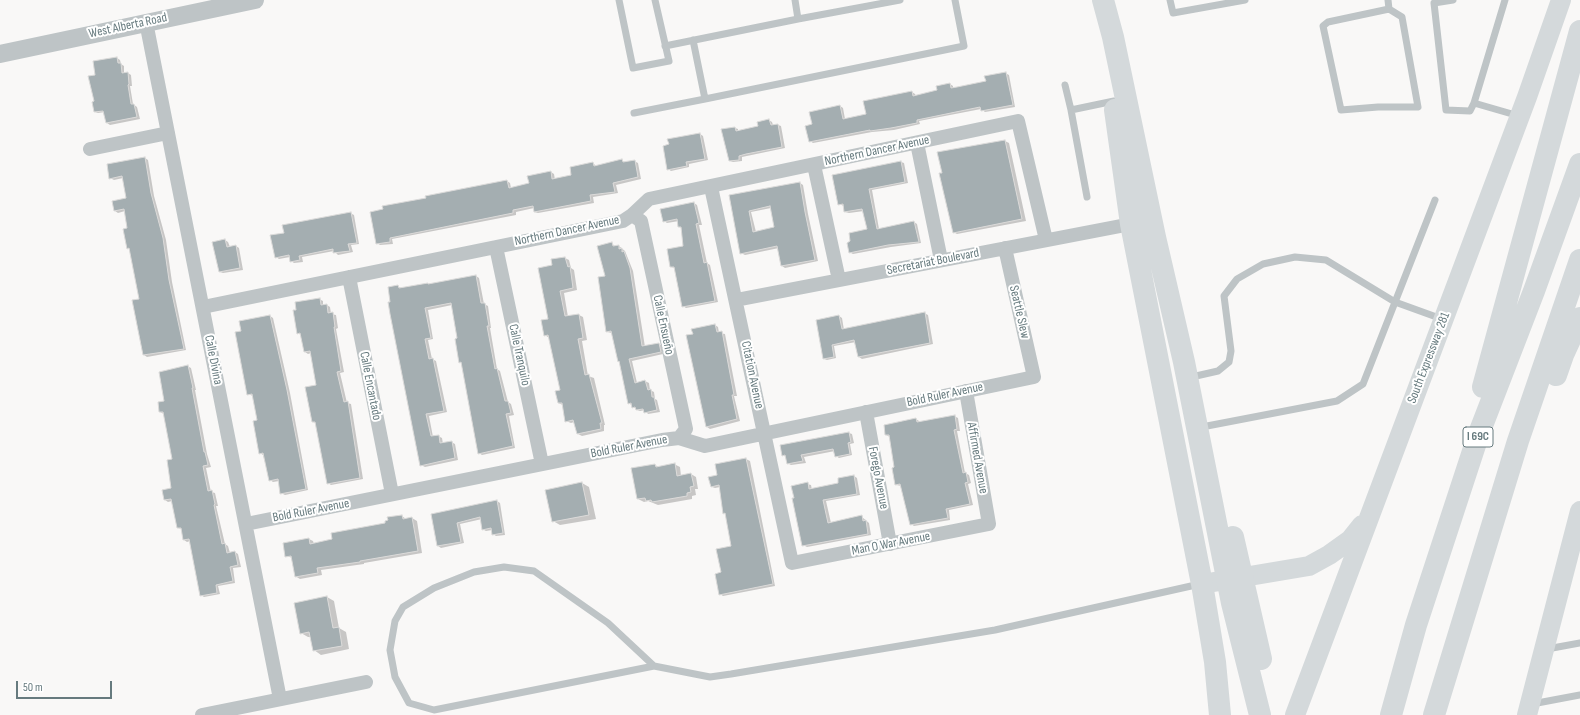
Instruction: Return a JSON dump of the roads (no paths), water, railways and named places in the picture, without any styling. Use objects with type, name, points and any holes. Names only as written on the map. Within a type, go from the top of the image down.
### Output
[{"type":"main road","points":[[1099,0],[1131,224],[1202,584],[1224,710]]},
{"type":"main road","points":[[1103,0],[1113,37],[1145,138],[1207,426],[1270,699],[1269,715]]},
{"type":"main road","name":"South Expressway 281","points":[[1295,715],[1561,0]]},
{"type":"main road","points":[[1478,436],[1478,403],[1490,366],[1580,31]]},
{"type":"main road","points":[[1113,37],[1155,236],[1184,362],[1232,603],[1260,715]]},
{"type":"main road","name":"I 69C","points":[[1391,715],[1416,625],[1478,436],[1534,291],[1580,164]]},
{"type":"main road","points":[[1434,715],[1518,441],[1580,260]]},
{"type":"main road","points":[[1518,441],[1543,411],[1562,355],[1580,318]]},
{"type":"main road","points":[[1528,710],[1571,555],[1580,511]]},
{"type":"main road","points":[[1202,584],[1309,566],[1329,555],[1350,540],[1370,516]]},
{"type":"street","name":"West Alberta Road","points":[[0,54],[255,0]]},
{"type":"street","name":"Calle Divina","points":[[146,22],[280,699]]},
{"type":"street","name":"Northern Dancer Avenue","points":[[203,307],[623,221],[632,215],[649,199],[1018,121],[1046,240]]},
{"type":"street","points":[[90,149],[168,133]]},
{"type":"street","points":[[917,142],[941,260]]},
{"type":"street","points":[[814,165],[839,280]]},
{"type":"street","name":"Citation Avenue","points":[[711,187],[792,563]]},
{"type":"street","name":"Calle Ensueño","points":[[632,215],[641,221],[686,429],[679,438]]},
{"type":"street","name":"Secretariat Boulevard","points":[[736,300],[1131,224]]},
{"type":"street","name":"Calle Tranquilo","points":[[496,247],[542,464]]},
{"type":"street","name":"Seattle Slew","points":[[1005,248],[1034,377]]},
{"type":"street","name":"Calle Encantado","points":[[349,277],[392,494]]},
{"type":"street","name":"Bold Ruler Avenue","points":[[246,524],[662,440],[679,438],[705,446],[1034,377]]},
{"type":"street","name":"Affirmed Avenue","points":[[966,391],[989,524]]},
{"type":"street","name":"Forego Avenue","points":[[866,412],[890,544]]},
{"type":"street","name":"Man O War Avenue","points":[[792,563],[989,524]]},
{"type":"street","points":[[202,715],[366,682]]},
{"type":"lane","points":[[620,0],[633,68],[669,61],[655,0]]},
{"type":"lane","points":[[795,0],[798,19]]},
{"type":"lane","points":[[665,46],[900,0]]},
{"type":"lane","points":[[634,113],[964,46],[955,0]]},
{"type":"lane","points":[[1170,0],[1173,13],[1245,0]]},
{"type":"lane","points":[[1388,0],[1389,9]]},
{"type":"lane","points":[[1453,0],[1434,4],[1446,110],[1470,111],[1474,103],[1506,0]]},
{"type":"lane","points":[[1389,9],[1402,17],[1418,107],[1378,107],[1341,110],[1323,26],[1328,22],[1389,9]]},
{"type":"lane","points":[[694,40],[705,99]]},
{"type":"lane","points":[[1065,85],[1087,197]]},
{"type":"lane","points":[[1071,110],[1114,101]]},
{"type":"lane","points":[[1474,103],[1519,116]]},
{"type":"lane","points":[[1207,426],[1337,401],[1363,384],[1435,200]]},
{"type":"lane","points":[[1196,376],[1218,371],[1228,362],[1231,351],[1224,296],[1237,279],[1263,264],[1295,257],[1326,260],[1395,302],[1443,320]]},
{"type":"lane","points":[[654,666],[608,623],[534,571],[504,567],[474,572],[434,588],[403,607],[395,621],[390,650],[395,677],[409,703],[434,710],[654,666],[710,676],[731,674],[995,630],[1202,584]]},
{"type":"lane","points":[[1544,649],[1580,643]]},
{"type":"lane","points":[[1528,710],[1580,695]]}]
